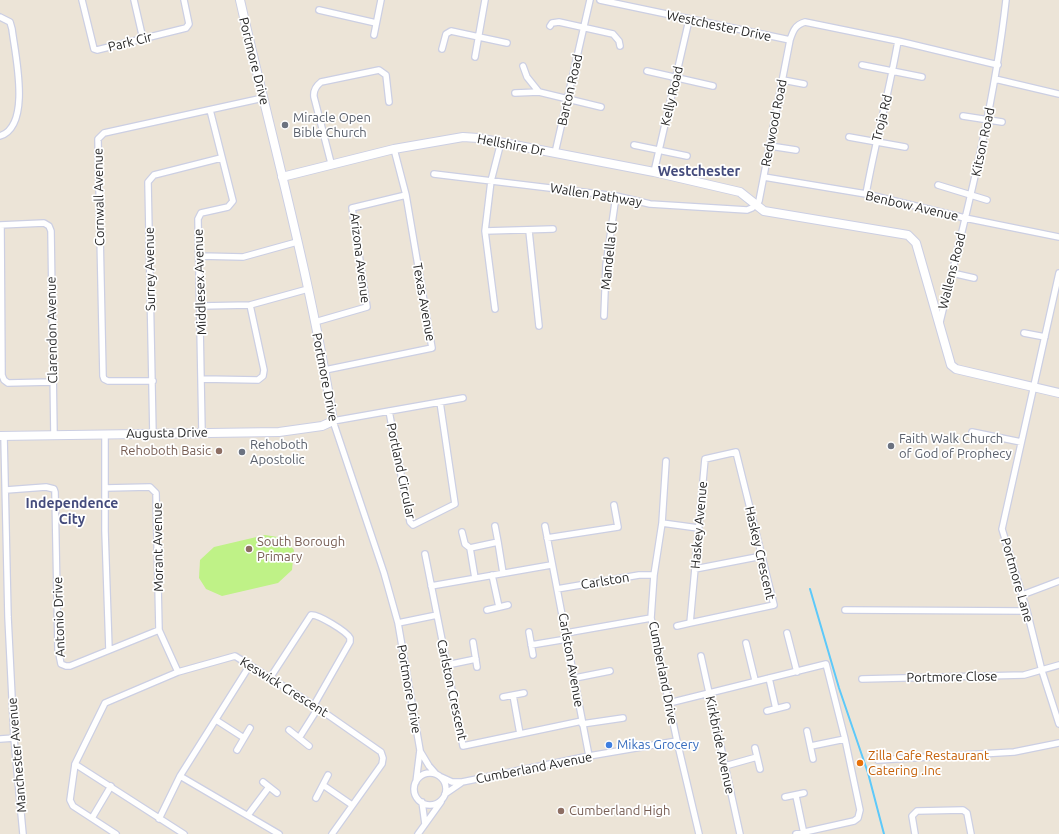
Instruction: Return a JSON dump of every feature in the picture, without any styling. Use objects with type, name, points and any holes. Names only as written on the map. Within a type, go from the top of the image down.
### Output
[{"type":"street","name":"Park Cir","points":[[82,0],[95,50],[186,28],[188,24],[184,0]]},
{"type":"street","points":[[134,0],[143,39]]},
{"type":"street","name":"Portmore Drive","points":[[240,0],[308,290],[325,370],[333,421],[384,573],[398,623],[420,750],[416,782]]},
{"type":"street","points":[[374,35],[381,0]]},
{"type":"street","points":[[475,57],[485,0]]},
{"type":"street","name":"Barton Road","points":[[555,153],[590,0]]},
{"type":"street","name":"Westchester Drive","points":[[600,0],[689,20],[790,40]]},
{"type":"street","name":"Kitson Road","points":[[965,218],[972,195],[998,66],[1006,0]]},
{"type":"street","points":[[320,10],[376,22]]},
{"type":"street","points":[[0,17],[10,22],[12,29],[19,90],[15,122],[7,134],[0,136]]},
{"type":"street","name":"Kelly Road","points":[[654,172],[689,20]]},
{"type":"street","points":[[550,26],[555,22],[613,34],[619,41],[620,46]]},
{"type":"street","points":[[790,40],[793,31],[798,24],[805,22],[998,66]]},
{"type":"street","points":[[442,49],[446,34],[449,32],[507,43]]},
{"type":"street","name":"Redwood Road","points":[[756,205],[759,201],[764,177],[790,40]]},
{"type":"street","name":"Troja Rd","points":[[866,194],[876,142],[893,72],[898,42]]},
{"type":"street","points":[[862,65],[922,77]]},
{"type":"street","points":[[523,66],[527,77],[539,92]]},
{"type":"street","points":[[331,163],[314,97],[317,85],[321,82],[379,70],[386,75],[389,102]]},
{"type":"street","points":[[647,72],[713,86]]},
{"type":"street","points":[[995,79],[1059,94]]},
{"type":"street","points":[[783,80],[804,84]]},
{"type":"street","points":[[515,93],[539,92],[601,107]]},
{"type":"street","name":"Cornwall Avenue","points":[[153,381],[104,379],[102,376],[98,139],[104,133],[263,98]]},
{"type":"street","name":"Middlesex Avenue","points":[[202,433],[199,215],[201,213],[228,207],[233,201],[210,110]]},
{"type":"street","points":[[963,116],[1002,122]]},
{"type":"street","name":"Hellshire Dr","points":[[282,177],[331,163],[463,136],[654,172],[740,192],[756,205]]},
{"type":"street","points":[[849,137],[905,147]]},
{"type":"street","points":[[495,309],[485,231],[491,181],[501,142]]},
{"type":"street","points":[[634,145],[687,156]]},
{"type":"street","points":[[770,146],[796,150]]},
{"type":"street","name":"Texas Avenue","points":[[325,370],[432,348],[406,195],[394,149]]},
{"type":"street","name":"Surrey Avenue","points":[[153,435],[149,179],[154,175],[221,158]]},
{"type":"street","name":"Wallen Pathway","points":[[434,174],[616,196],[650,204],[747,210],[756,205]]},
{"type":"street","name":"Benbow Avenue","points":[[764,177],[866,194],[965,218],[1059,237]]},
{"type":"street","points":[[938,185],[987,200]]},
{"type":"street","name":"Arizona Avenue","points":[[315,322],[367,307],[352,208],[406,195]]},
{"type":"street","name":"Mandella Cl","points":[[604,316],[606,265],[616,196]]},
{"type":"street","points":[[756,205],[764,211],[774,213],[908,235],[916,243],[951,366],[1032,388],[1059,393]]},
{"type":"street","name":"Wallens Road","points":[[939,324],[965,218]]},
{"type":"street","name":"Clarendon Avenue","points":[[0,225],[44,223],[49,226],[51,231],[52,382],[54,435]]},
{"type":"street","points":[[0,225],[2,375],[4,380],[8,383],[52,382]]},
{"type":"street","points":[[485,231],[529,231],[553,229]]},
{"type":"street","points":[[529,231],[539,326]]},
{"type":"street","points":[[200,256],[242,257],[297,242]]},
{"type":"street","points":[[952,273],[974,278]]},
{"type":"street","name":"Portmore Lane","points":[[1059,273],[1032,388],[1002,529],[1027,611],[1042,671],[1059,724]]},
{"type":"street","points":[[201,306],[250,305],[308,290]]},
{"type":"street","points":[[202,379],[258,380],[263,376],[264,370],[250,305]]},
{"type":"street","points":[[1024,333],[1045,337]]},
{"type":"street","points":[[333,421],[463,398]]},
{"type":"street","name":"Portland Circular","points":[[389,411],[410,522],[413,525],[455,504],[440,402]]},
{"type":"street","name":"Augusta Drive","points":[[2,436],[105,434],[153,435],[269,430],[279,432],[322,426],[333,421]]},
{"type":"street","points":[[972,432],[1021,442]]},
{"type":"street","points":[[105,434],[109,650]]},
{"type":"street","name":"Manchester Avenue","points":[[2,436],[6,490],[8,617],[14,738],[23,834]]},
{"type":"street","name":"Haskey Avenue","points":[[690,623],[704,459],[736,452]]},
{"type":"street","name":"Haskey Crescent","points":[[677,626],[774,605],[736,452]]},
{"type":"street","name":"Cumberland Drive","points":[[666,461],[662,523],[654,575],[652,618],[677,741],[699,834]]},
{"type":"street","name":"Antonio Drive","points":[[6,490],[46,487],[54,489],[56,496],[59,660],[63,665],[70,666],[159,630]]},
{"type":"street","name":"Morant Avenue","points":[[105,488],[150,488],[156,493],[159,630]]},
{"type":"street","points":[[547,538],[618,527],[614,505]]},
{"type":"street","points":[[662,523],[698,528]]},
{"type":"street","points":[[495,526],[503,573]]},
{"type":"street","name":"Carlston Avenue","points":[[545,526],[551,564],[567,636],[589,756]]},
{"type":"street","points":[[462,532],[465,544],[470,548],[475,578]]},
{"type":"street","points":[[470,548],[498,542]]},
{"type":"street","name":"Carlston Crescent","points":[[425,554],[430,586],[463,746],[582,723],[624,718]]},
{"type":"street","points":[[695,569],[762,556]]},
{"type":"street","points":[[430,586],[551,564]]},
{"type":"street","points":[[492,575],[499,607]]},
{"type":"street","name":"Carlston","points":[[557,589],[639,575],[654,575]]},
{"type":"street","points":[[1022,595],[1059,581]]},
{"type":"street","points":[[487,610],[508,605]]},
{"type":"street","points":[[845,610],[1027,611]]},
{"type":"street","points":[[270,678],[311,615],[317,616],[348,635],[350,642],[299,738]]},
{"type":"street","points":[[398,623],[437,615]]},
{"type":"street","points":[[531,645],[652,618]]},
{"type":"street","points":[[159,630],[178,672]]},
{"type":"street","points":[[529,632],[533,655]]},
{"type":"street","points":[[787,633],[796,672]]},
{"type":"street","points":[[473,642],[477,667]]},
{"type":"street","points":[[746,642],[755,680]]},
{"type":"street","name":"Keswick Crescent","points":[[114,834],[71,804],[75,764],[105,703],[178,672],[235,656],[316,706],[381,752],[383,758],[382,764],[332,834]]},
{"type":"street","name":"Kirkbride Avenue","points":[[701,656],[740,834]]},
{"type":"street","points":[[447,665],[476,659]]},
{"type":"street","points":[[669,703],[755,680],[796,672],[826,664],[846,739],[860,810],[858,818],[854,821],[796,834]]},
{"type":"street","points":[[159,819],[180,776],[250,665]]},
{"type":"street","name":"Portmore Close","points":[[862,679],[1024,675],[1059,665]]},
{"type":"street","points":[[575,678],[610,671]]},
{"type":"street","points":[[769,678],[776,709]]},
{"type":"street","points":[[503,697],[524,693]]},
{"type":"street","points":[[513,695],[520,734]]},
{"type":"street","points":[[767,711],[787,706]]},
{"type":"street","points":[[216,720],[244,738]]},
{"type":"street","points":[[238,750],[250,728]]},
{"type":"street","points":[[289,730],[309,746]]},
{"type":"street","points":[[807,731],[813,759]]},
{"type":"street","points":[[0,739],[14,738]]},
{"type":"street","points":[[811,746],[846,739]]},
{"type":"street","name":"Cumberland Avenue","points":[[438,776],[452,782],[462,782],[589,756],[677,741]]},
{"type":"street","points":[[878,760],[1014,752],[1059,743]]},
{"type":"street","points":[[755,748],[760,769]]},
{"type":"street","name":"Portmore Drive","points":[[420,750],[429,766],[438,776]]},
{"type":"street","points":[[725,766],[757,758]]},
{"type":"street","points":[[75,764],[184,834]]},
{"type":"street","points":[[316,798],[328,774]]},
{"type":"street","points":[[422,802],[433,804],[444,796],[446,788],[438,776],[424,774],[416,782],[415,793],[422,802],[425,824]]},
{"type":"street","points":[[180,776],[279,834]]},
{"type":"street","points":[[263,782],[277,793]]},
{"type":"street","name":"Cumberland Avenue","points":[[418,834],[444,796],[462,782]]},
{"type":"street","points":[[322,785],[352,805]]},
{"type":"street","points":[[92,818],[111,786]]},
{"type":"street","points":[[248,815],[269,787]]},
{"type":"street","points":[[785,798],[804,793]]},
{"type":"street","points":[[796,796],[804,833]]},
{"type":"street","points":[[915,834],[912,816],[917,811],[963,810],[966,813],[971,834]]},
{"type":"green space","points":[[265,535],[284,538],[294,550],[292,570],[278,583],[222,596],[206,589],[199,578],[200,560],[214,547]]},
{"type":"waterway","points":[[810,589],[839,688],[868,773],[884,834]]},
{"type":"place","name":"Miracle Open Bible Church","points":[[285,125]]},
{"type":"place","name":"Faith Walk Church of God of Prophecy","points":[[891,446]]},
{"type":"place","name":"Rehoboth Basic","points":[[219,451]]},
{"type":"place","name":"Rehoboth Apostolic","points":[[242,452]]},
{"type":"place","name":"South Borough Primary","points":[[249,549]]},
{"type":"place","name":"Mikas Grocery","points":[[609,745]]},
{"type":"place","name":"Zilla Cafe Restaurant Catering .Inc","points":[[860,763]]},
{"type":"place","name":"Cumberland High","points":[[561,811]]},
{"type":"district","name":"Westchester","points":[[699,171]]},
{"type":"district","name":"Independence City","points":[[72,512]]}]
